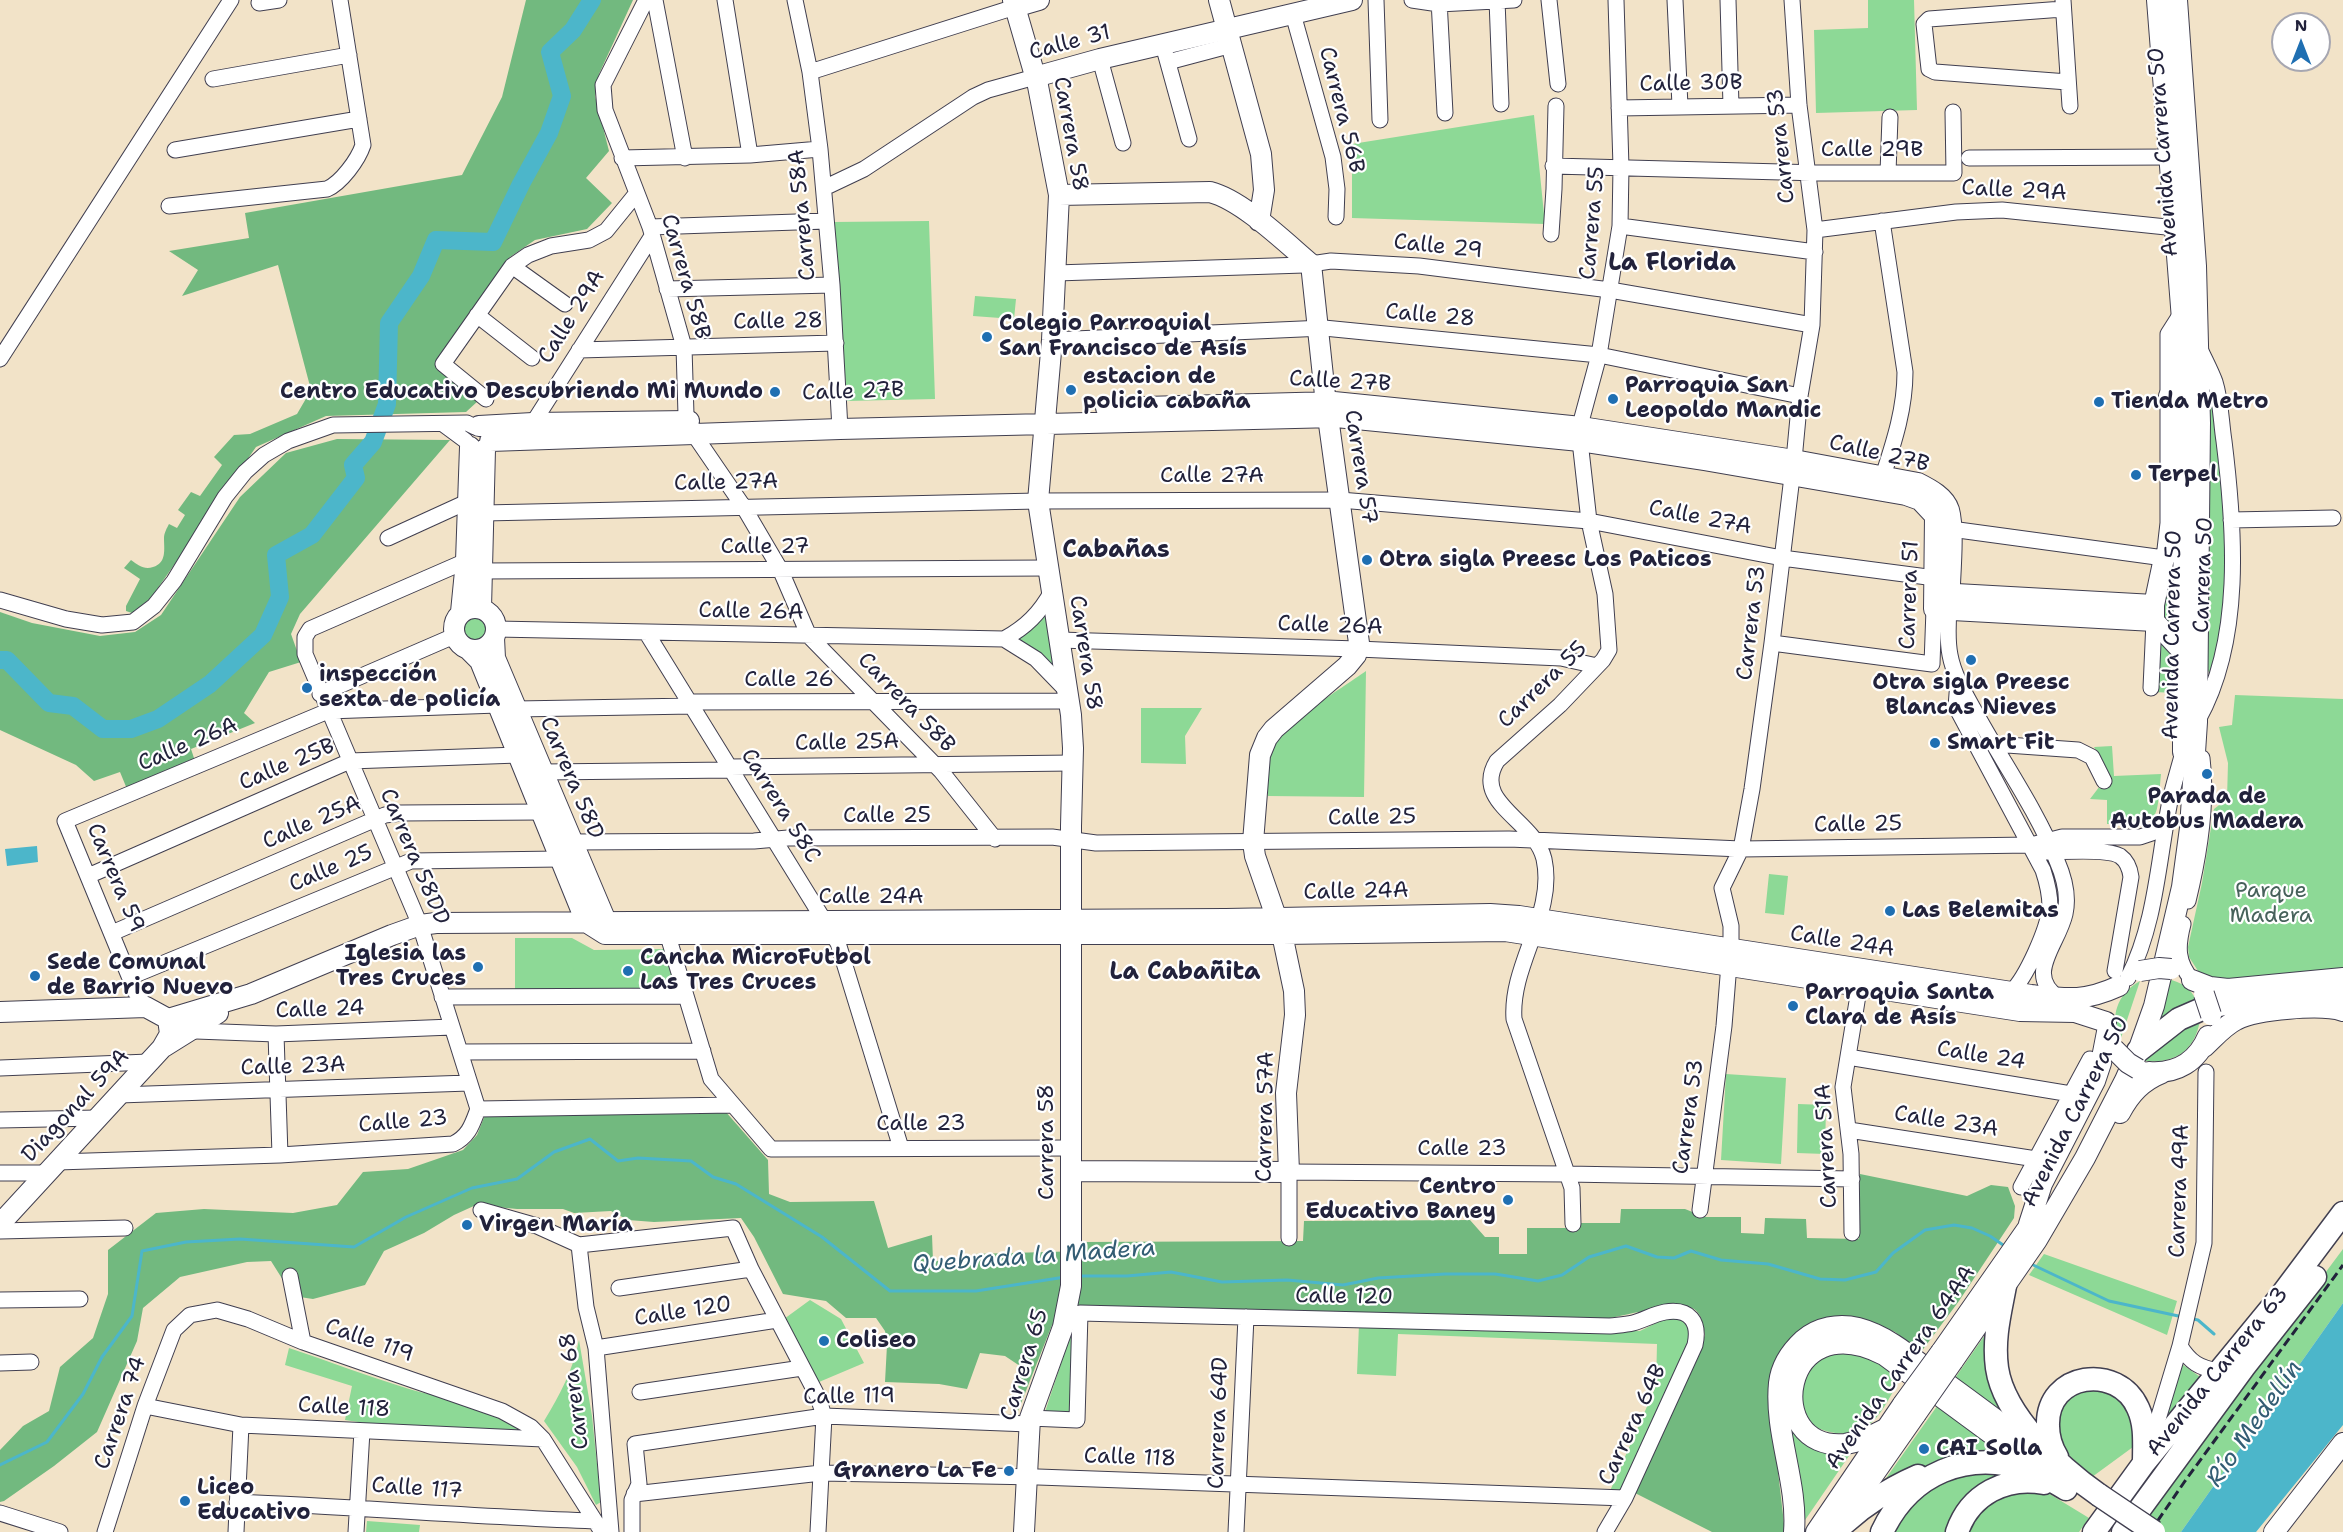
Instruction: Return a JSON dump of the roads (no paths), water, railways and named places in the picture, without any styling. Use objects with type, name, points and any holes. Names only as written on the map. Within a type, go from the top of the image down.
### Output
[{"type":"highway","points":[[2138,1060],[2179,1019],[2202,1009],[2224,1004],[2343,992]]},
{"type":"highway","name":"Avenida Carrera 63","points":[[2094,1532],[2144,1463],[2277,1301],[2343,1213]]},
{"type":"highway","name":"Avenida Carrera 63","points":[[2123,1532],[2244,1367],[2343,1240]]},
{"type":"highway","points":[[2008,1274],[1995,1341],[1998,1370],[2003,1387],[2031,1433],[2070,1483],[2096,1501],[2154,1532]]},
{"type":"highway","points":[[2070,1483],[2053,1450],[2048,1435],[2048,1419],[2050,1404],[2071,1383],[2086,1379],[2103,1380],[2130,1395],[2142,1419],[2144,1463]]},
{"type":"highway","points":[[1835,1532],[1866,1504],[1896,1486],[1936,1469],[1967,1463],[1997,1462],[2070,1483]]},
{"type":"highway","points":[[1882,1532],[1894,1510],[1915,1487],[1932,1476],[1967,1463]]},
{"type":"highway","points":[[1957,1532],[1971,1508],[1987,1492],[1998,1486],[2036,1481],[2070,1483]]},
{"type":"highway","points":[[2096,1501],[2129,1532]]},
{"type":"main road","points":[[1014,3],[1039,0]]},
{"type":"main road","points":[[1219,0],[1261,154],[1264,190],[1259,221]]},
{"type":"main road","name":"Calle 31","points":[[1035,77],[1100,59],[1165,53],[1230,37],[1293,14],[1352,0]]},
{"type":"main road","name":"Avenida Carrera 50","points":[[2032,1236],[2118,1068],[2134,1027],[2157,952],[2178,834],[2182,756],[2184,369],[2191,344],[2182,312],[2157,0]]},
{"type":"main road","name":"Avenida Carrera 50","points":[[2032,1236],[2085,1158],[2138,1060],[2159,989],[2182,887],[2191,818],[2197,722],[2200,435],[2191,344],[2196,266],[2177,0]]},
{"type":"main road","name":"Carrera 58","points":[[1014,3],[1035,77],[1059,195],[1052,340],[1038,501],[1068,696],[1073,763],[1071,1248]]},
{"type":"main road","points":[[1059,195],[1210,192],[1220,195],[1259,221],[1311,264]]},
{"type":"main road","name":"Carrera 57","points":[[1311,264],[1327,410],[1359,636],[1358,649]]},
{"type":"main road","points":[[2169,396],[2184,369]]},
{"type":"main road","name":"Calle 27B","points":[[478,439],[691,427],[1327,410],[1581,434],[1793,468],[1883,476],[1918,483],[1936,493],[1949,510],[1944,529]]},
{"type":"main road","name":"Calle 27B","points":[[478,439],[533,423],[691,427]]},
{"type":"main road","points":[[478,439],[474,566],[481,608]]},
{"type":"main road","name":"Calle 27B","points":[[1793,468],[1920,500],[1929,508],[1944,529]]},
{"type":"main road","points":[[2163,558],[2184,527]]},
{"type":"main road","name":"Carrera 51","points":[[1940,596],[1944,529]]},
{"type":"main road","name":"Carrera 50","points":[[2163,558],[2154,613],[2183,652]]},
{"type":"main road","points":[[461,612],[481,608],[494,618],[495,634],[482,649],[469,650],[463,647],[454,636],[455,620],[461,612],[474,566]]},
{"type":"main road","name":"Calle 27A","points":[[1940,596],[2154,613]]},
{"type":"main road","name":"Carrera 58D","points":[[495,634],[495,658],[518,755],[586,922]]},
{"type":"main road","name":"Carrera 57A","points":[[1288,1172],[1286,1093],[1295,1001],[1280,926],[1255,856],[1253,842],[1260,755],[1267,738],[1281,721],[1347,666],[1358,649]]},
{"type":"main road","name":"Carrera 58D","points":[[469,650],[480,662],[543,772],[609,929]]},
{"type":"main road","name":"Calle 24A","points":[[168,1019],[251,994],[420,925],[436,923],[586,922],[601,933],[609,929],[1280,926],[1483,914],[1535,926],[1861,977],[2059,998],[2094,996],[2125,977],[2159,968],[2171,969],[2198,987]]},
{"type":"main road","name":"Calle 24A","points":[[609,929],[668,936],[830,928]]},
{"type":"main road","name":"Calle 24A","points":[[1861,977],[2020,1011],[2083,1013],[2109,1034]]},
{"type":"main road","points":[[2032,1236],[2042,1184],[2095,1081],[2109,1034],[2109,1004],[2125,977]]},
{"type":"main road","points":[[2204,1047],[2209,1035],[2211,1015],[2198,987],[2228,989],[2343,978]]},
{"type":"main road","name":"Calle 24A","points":[[190,1029],[251,994]]},
{"type":"main road","points":[[0,1012],[146,1007],[168,1019]]},
{"type":"main road","points":[[2032,1236],[2058,1223],[2067,1211],[2129,1097],[2145,1082],[2190,1062],[2229,1024],[2249,1015],[2321,1007],[2343,1011]]},
{"type":"main road","name":"Diagonal 59A","points":[[0,1224],[156,1055],[170,1034],[168,1019]]},
{"type":"main road","name":"Diagonal 59A","points":[[156,1055],[190,1029]]},
{"type":"main road","points":[[2109,1034],[2128,1063],[2138,1060],[2162,1073]]},
{"type":"main road","name":"Calle 23","points":[[1071,1171],[1288,1172]]},
{"type":"main road","name":"Avenida Carrera 64AA","points":[[1835,1532],[1910,1409],[2008,1274],[2032,1236]]},
{"type":"main road","name":"Carrera 65","points":[[1024,1532],[1029,1421],[1063,1327],[1071,1286],[1071,1248]]},
{"type":"main road","points":[[1794,1532],[1794,1510],[1779,1401],[1779,1381],[1787,1357],[1796,1347],[1818,1330],[1833,1326],[1859,1328],[1889,1342],[2070,1483]]},
{"type":"main road","points":[[1887,1428],[1860,1441],[1845,1444],[1831,1444],[1808,1434],[1794,1415],[1792,1393],[1799,1368],[1818,1349],[1843,1342],[1874,1350],[2070,1483]]},
{"type":"main road","name":"Avenida Carrera 64AA","points":[[1816,1532],[1887,1428],[1910,1409]]},
{"type":"main road","points":[[2274,1532],[2343,1443]]},
{"type":"street","points":[[0,359],[231,0]]},
{"type":"street","points":[[259,3],[279,0]]},
{"type":"street","points":[[169,206],[333,187],[363,146],[340,0]]},
{"type":"street","name":"Carrera 58B","points":[[646,0],[603,85],[605,110],[651,231],[684,347],[686,415],[691,427],[743,506],[780,569],[809,636],[936,765],[995,838]]},
{"type":"street","points":[[655,0],[685,158]]},
{"type":"street","points":[[725,0],[750,155]]},
{"type":"street","name":"Carrera 58A","points":[[795,0],[810,72],[820,149],[832,285],[840,423]]},
{"type":"street","points":[[1376,0],[1380,120]]},
{"type":"street","points":[[1412,0],[1439,2],[1514,0]]},
{"type":"street","points":[[1550,0],[1558,84]]},
{"type":"street","name":"Carrera 55","points":[[1573,1224],[1572,1188],[1514,1019],[1515,991],[1543,900],[1545,870],[1542,851],[1536,840],[1498,801],[1491,791],[1489,780],[1491,770],[1504,753],[1560,705],[1607,654],[1610,643],[1605,594],[1589,521],[1581,434],[1599,355],[1620,226],[1622,167],[1616,0]]},
{"type":"street","points":[[1675,0],[1680,106]]},
{"type":"street","points":[[1728,0],[1731,106]]},
{"type":"street","name":"Carrera 53","points":[[1700,1210],[1702,1177],[1724,1026],[1730,957],[1731,926],[1722,888],[1741,849],[1752,789],[1772,643],[1800,396],[1812,325],[1815,230],[1799,105],[1792,0]]},
{"type":"street","points":[[1497,1],[1502,104]]},
{"type":"street","points":[[1439,2],[1444,113]]},
{"type":"street","points":[[810,72],[1014,3]]},
{"type":"street","points":[[2068,82],[1935,72],[1929,69],[1924,24],[1929,19],[2063,5],[2070,106]]},
{"type":"street","name":"Carrera 56B","points":[[1293,14],[1333,157],[1337,189],[1336,217]]},
{"type":"street","points":[[1165,53],[1189,139]]},
{"type":"street","points":[[213,79],[349,55]]},
{"type":"street","points":[[1100,59],[1123,143]]},
{"type":"street","name":"Calle 31","points":[[824,188],[864,169],[988,90],[1035,77]]},
{"type":"street","name":"Calle 30B","points":[[1619,108],[1799,105]]},
{"type":"street","points":[[1551,234],[1556,106]]},
{"type":"street","name":"Calle 29B","points":[[1553,166],[1954,173],[1953,112]]},
{"type":"street","points":[[1888,173],[1890,117]]},
{"type":"street","points":[[175,150],[359,118]]},
{"type":"street","points":[[622,158],[685,158],[820,149]]},
{"type":"street","points":[[1969,158],[2170,157]]},
{"type":"street","points":[[486,399],[443,363],[512,266],[528,255],[551,246],[589,240],[606,231],[636,194]]},
{"type":"street","name":"Calle 29A","points":[[1815,230],[1956,212],[2002,210],[2176,228]]},
{"type":"street","points":[[651,231],[826,221]]},
{"type":"street","points":[[1882,221],[1905,372],[1905,392],[1900,422],[1883,476]]},
{"type":"street","points":[[1620,226],[1815,252]]},
{"type":"street","name":"Calle 29A","points":[[533,423],[651,231]]},
{"type":"street","name":"Calle 29","points":[[1056,273],[1311,264],[1331,261],[1419,266],[1610,290],[1812,325]]},
{"type":"street","points":[[512,266],[565,304]]},
{"type":"street","points":[[667,289],[832,285]]},
{"type":"street","name":"Carrera 50","points":[[2163,558],[2168,523],[2168,334],[2182,312]]},
{"type":"street","points":[[477,315],[532,358]]},
{"type":"street","name":"Calle 28","points":[[1052,340],[1318,328],[1599,355],[1800,396]]},
{"type":"street","name":"Calle 28","points":[[579,350],[836,343]]},
{"type":"street","name":"Carrera 50","points":[[2191,344],[2217,391],[2229,480],[2231,520],[2231,584],[2225,644],[2212,692],[2197,722]]},
{"type":"street","name":"Calle 27B","points":[[0,600],[66,619],[102,625],[133,622],[154,606],[174,581],[225,497],[245,472],[264,454],[288,441],[333,425],[467,423],[478,439]]},
{"type":"street","name":"Calle 27A","points":[[388,538],[476,507],[1340,500],[1589,521],[1782,558],[1940,596]]},
{"type":"street","points":[[2231,520],[2332,518]]},
{"type":"street","points":[[1944,529],[2163,558]]},
{"type":"street","name":"Calle 27","points":[[320,694],[305,654],[305,637],[310,629],[474,566],[780,569],[1048,568]]},
{"type":"street","points":[[1004,639],[1016,633],[1036,616],[1052,591]]},
{"type":"street","name":"Carrera 51","points":[[1772,643],[1932,664],[1940,596]]},
{"type":"street","name":"Carrera 51","points":[[1940,596],[1948,645],[1958,681],[2051,846],[2063,880],[2066,904],[2062,925],[2045,963],[2042,976],[2047,989],[2059,998]]},
{"type":"street","name":"Carrera 50","points":[[2151,688],[2154,613]]},
{"type":"street","name":"Calle 26A","points":[[495,634],[646,632],[1004,639]]},
{"type":"street","name":"Carrera 58C","points":[[646,632],[841,948],[901,1148]]},
{"type":"street","points":[[320,694],[454,636]]},
{"type":"street","points":[[1004,639],[1036,659],[1068,696]]},
{"type":"street","name":"Calle 26A","points":[[1059,640],[1561,658],[1597,666]]},
{"type":"street","name":"Carrera 51","points":[[1958,681],[1956,708],[2033,849],[2047,885],[2049,911],[2047,922],[2025,975],[2011,993]]},
{"type":"street","name":"Carrera 58DD","points":[[320,694],[420,925],[478,1109]]},
{"type":"street","name":"Calle 26","points":[[328,711],[875,702],[1068,696]]},
{"type":"street","name":"Calle 26A","points":[[65,821],[328,711]]},
{"type":"street","points":[[2197,722],[2203,799],[2193,880],[2178,947],[2182,965],[2198,987]]},
{"type":"street","points":[[1993,744],[2078,750],[2092,758],[2104,781]]},
{"type":"street","name":"Calle 25B","points":[[88,876],[350,761],[518,755]]},
{"type":"street","points":[[2125,977],[2136,962],[2145,935],[2182,756]]},
{"type":"street","name":"Calle 25A","points":[[543,772],[1073,763]]},
{"type":"street","name":"Calle 25A","points":[[112,933],[386,815],[541,812]]},
{"type":"street","name":"Carrera 59","points":[[65,821],[136,993],[146,1007]]},
{"type":"street","name":"Calle 25","points":[[573,843],[1052,837],[1096,843],[1536,840],[1741,849],[2033,849],[2140,837],[2152,833],[2167,821]]},
{"type":"street","name":"Calle 25","points":[[2071,845],[2120,856],[2126,862],[2131,877],[2125,977]]},
{"type":"street","name":"Calle 25","points":[[130,977],[411,861],[560,859]]},
{"type":"street","points":[[668,936],[711,1079],[734,1105]]},
{"type":"street","name":"Carrera 51A","points":[[1852,1233],[1849,1130],[1843,1094],[1861,977]]},
{"type":"street","points":[[442,997],[686,996]]},
{"type":"street","points":[[168,1019],[190,1029],[205,1009]]},
{"type":"street","name":"Calle 24","points":[[190,1029],[276,1034],[452,1027]]},
{"type":"street","points":[[276,1034],[280,1155]]},
{"type":"street","points":[[460,1052],[703,1051]]},
{"type":"street","points":[[0,1068],[156,1055]]},
{"type":"street","name":"Calle 24","points":[[1848,1057],[2071,1094]]},
{"type":"street","points":[[2020,1187],[2090,1059]]},
{"type":"street","name":"Carrera 49A","points":[[2144,1463],[2180,1346],[2204,1243],[2206,1072]]},
{"type":"street","name":"Calle 23A","points":[[119,1095],[469,1083]]},
{"type":"street","name":"Calle 23","points":[[0,1173],[52,1167],[453,1144],[470,1131],[478,1109],[734,1105],[771,1149],[1071,1148]]},
{"type":"street","points":[[0,1120],[97,1118]]},
{"type":"street","name":"Calle 23A","points":[[1849,1130],[2036,1159]]},
{"type":"street","name":"Calle 23","points":[[1288,1172],[1852,1179]]},
{"type":"street","name":"Carrera 57A","points":[[1288,1172],[1289,1238]]},
{"type":"street","points":[[481,1210],[537,1226],[579,1245],[733,1228],[751,1269],[818,1397],[824,1416],[818,1532]]},
{"type":"street","points":[[0,1231],[125,1228]]},
{"type":"street","name":"Carrera 68","points":[[579,1245],[586,1307],[596,1348],[611,1532]]},
{"type":"street","points":[[619,1288],[751,1269]]},
{"type":"street","points":[[290,1276],[303,1342]]},
{"type":"street","points":[[0,1300],[80,1299]]},
{"type":"street","name":"Calle 119","points":[[190,1315],[217,1310],[248,1318],[303,1342],[502,1412],[531,1427],[543,1439],[598,1526]]},
{"type":"street","name":"Calle 120","points":[[1077,1420],[1080,1313],[1610,1326],[1629,1324],[1664,1312],[1674,1312],[1690,1317],[1695,1322],[1697,1335]]},
{"type":"street","name":"Carrera 74","points":[[105,1532],[145,1406],[174,1330],[190,1315]]},
{"type":"street","name":"Carrera 64D","points":[[1236,1532],[1246,1317]]},
{"type":"street","name":"Calle 120","points":[[596,1348],[777,1320]]},
{"type":"street","name":"Carrera 64B","points":[[1605,1532],[1625,1498],[1695,1345],[1697,1335]]},
{"type":"street","points":[[2180,1346],[2197,1366],[2218,1371]]},
{"type":"street","points":[[0,1363],[31,1362]]},
{"type":"street","name":"Calle 119","points":[[640,1392],[802,1368]]},
{"type":"street","name":"Calle 118","points":[[145,1406],[242,1425],[543,1439]]},
{"type":"street","name":"Calle 119","points":[[634,1494],[639,1484],[635,1444],[824,1416],[1077,1420]]},
{"type":"street","points":[[236,1532],[242,1425]]},
{"type":"street","points":[[356,1532],[362,1431]]},
{"type":"street","name":"Calle 118","points":[[634,1494],[821,1473],[1027,1477],[1625,1498]]},
{"type":"street","points":[[632,1532],[634,1494]]},
{"type":"street","name":"Calle 117","points":[[237,1502],[357,1508],[598,1526]]},
{"type":"street","points":[[0,1513],[60,1532]]},
{"type":"water","points":[[37,846],[38,862],[7,866],[5,849]]},
{"type":"water","points":[[2343,1303],[2343,1425],[2256,1532],[2181,1532]]},
{"type":"waterway","points":[[0,660],[7,660],[49,703],[73,706],[103,729],[131,729],[158,719],[210,684],[263,635],[280,597],[276,555],[312,535],[356,478],[353,465],[373,442],[387,404],[389,323],[421,276],[436,240],[493,242],[549,133],[562,96],[550,52],[573,30],[592,0]]},
{"type":"waterway","name":"Quebrada la Madera","points":[[0,1465],[47,1442],[83,1394],[102,1357],[132,1316],[142,1251],[186,1242],[240,1239],[354,1247],[406,1217],[472,1188],[517,1179],[554,1152],[590,1139],[618,1161],[638,1158],[691,1161],[713,1177],[736,1184],[822,1237],[890,1291],[976,1291],[1065,1277]]},
{"type":"waterway","name":"Quebrada la Madera","points":[[1078,1276],[1127,1276],[1171,1272],[1222,1282],[1287,1280],[1343,1285],[1378,1278],[1495,1274],[1538,1281],[1562,1275],[1589,1257],[1626,1246],[1657,1257],[1674,1258],[1691,1251],[1721,1260],[1768,1264],[1820,1279],[1845,1280],[1876,1272],[1893,1253],[1925,1230],[1954,1225],[1972,1228],[2006,1247]]},
{"type":"waterway","name":"Quebrada la Madera","points":[[2029,1263],[2109,1301],[2183,1317]]},
{"type":"waterway","name":"Quebrada la Madera","points":[[2193,1319],[2198,1320],[2214,1334]]},
{"type":"railway","points":[[2150,1532],[2343,1265]]},
{"type":"place","name":"Colegio Parroquial San Francisco de Asís","points":[[987,337]]},
{"type":"place","name":"estacion de policia cabaña","points":[[1071,390]]},
{"type":"place","name":"Centro Educativo Descubriendo Mi Mundo","points":[[775,392]]},
{"type":"place","name":"Parroquia San Leopoldo Mandic","points":[[1613,399]]},
{"type":"place","name":"Tienda Metro","points":[[2099,402]]},
{"type":"place","name":"Terpel","points":[[2136,475]]},
{"type":"place","name":"Otra sigla Preesc Los Paticos","points":[[1367,560]]},
{"type":"place","name":"Otra sigla Preesc Blancas Nieves","points":[[1971,660]]},
{"type":"place","name":"inspección sexta de policía","points":[[307,688]]},
{"type":"place","name":"Smart Fit","points":[[1935,743]]},
{"type":"place","name":"Parada de Autobus Madera","points":[[2207,774]]},
{"type":"place","name":"Las Belemitas","points":[[1890,911]]},
{"type":"place","name":"Iglesia las Tres Cruces","points":[[478,967]]},
{"type":"place","name":"Cancha MicroFutbol Las Tres Cruces","points":[[628,971]]},
{"type":"place","name":"Sede Comunal de Barrio Nuevo","points":[[35,976]]},
{"type":"place","name":"Parroquia Santa Clara de Asís","points":[[1793,1006]]},
{"type":"place","name":"Centro Educativo Baney","points":[[1508,1200]]},
{"type":"place","name":"Virgen María","points":[[467,1225]]},
{"type":"place","name":"Coliseo","points":[[824,1341]]},
{"type":"place","name":"CAI Solla","points":[[1924,1449]]},
{"type":"place","name":"Granero La Fe","points":[[1009,1471]]},
{"type":"place","name":"Liceo Educativo","points":[[185,1501]]},
{"type":"district","name":"La Florida","points":[[1672,264]]},
{"type":"district","name":"Cabañas","points":[[1116,551]]},
{"type":"district","name":"La Cabañita","points":[[1185,973]]},
{"type":"park label","name":"Parque Madera","points":[[2271,904]]},
{"type":"water label","name":"Río Medellín","points":[[2255,1424]]}]
